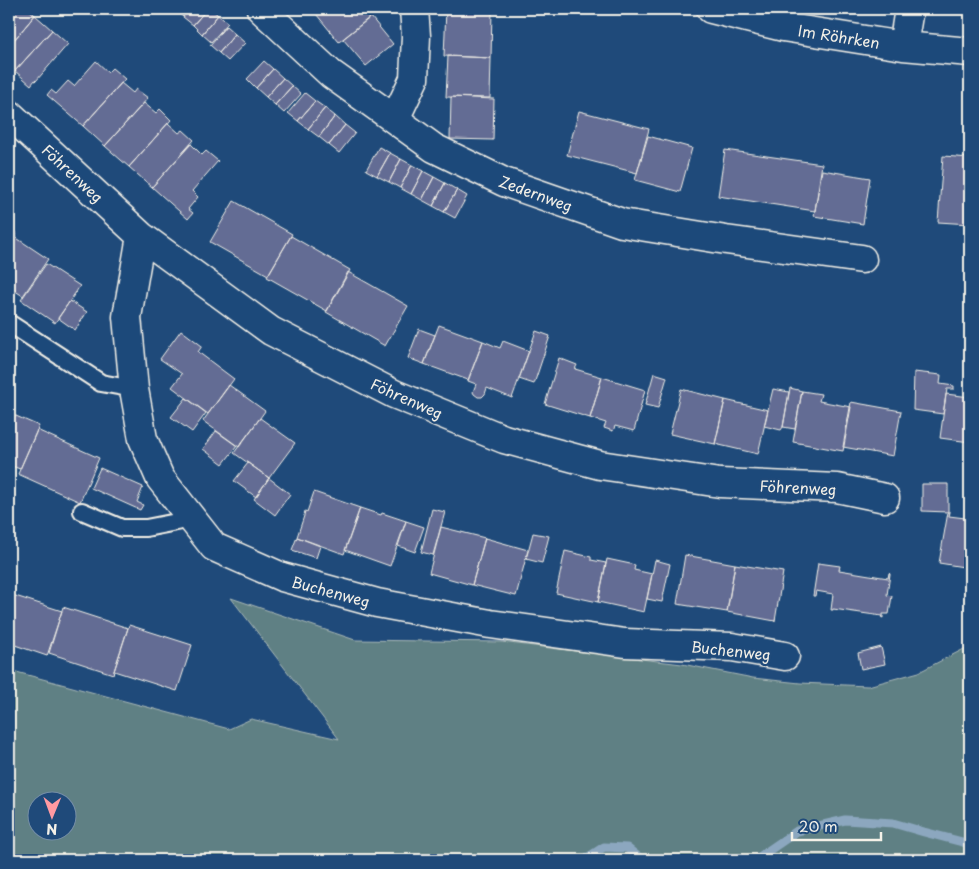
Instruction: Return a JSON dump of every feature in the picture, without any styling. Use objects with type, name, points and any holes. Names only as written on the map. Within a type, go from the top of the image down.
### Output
[{"type":"street","name":"Zedernweg","points":[[262,9],[331,74],[434,148],[504,182],[622,223],[862,259]]},
{"type":"street","points":[[395,120],[414,79],[416,36],[414,9]]},
{"type":"street","name":"Im Röhrken","points":[[711,9],[783,27],[903,46],[970,52]]},
{"type":"street","points":[[903,46],[909,9]]},
{"type":"street","name":"Föhrenweg","points":[[9,114],[142,236],[271,331],[394,394],[504,439],[600,465],[720,483],[837,488],[885,498]]},
{"type":"street","name":"Buchenweg","points":[[142,236],[128,317],[134,389],[143,439],[160,478],[214,547],[282,577],[377,603],[490,624],[625,642],[732,647],[785,656]]},
{"type":"lane","points":[[9,323],[101,383],[134,389]]},
{"type":"lane","points":[[82,512],[122,528],[146,528],[192,519]]},
{"type":"green space","points":[[231,598],[355,640],[501,642],[682,664],[753,678],[800,683],[868,686],[919,672],[970,646],[970,860],[9,860],[9,670],[229,729],[251,719],[339,739]]},
{"type":"building","points":[[9,9],[28,9],[35,15],[9,46]]},
{"type":"building","points":[[174,9],[191,9],[183,17]]},
{"type":"building","points":[[191,9],[207,9],[193,25],[183,17]]},
{"type":"building","points":[[207,9],[211,9],[218,15],[202,34],[193,25]]},
{"type":"building","points":[[312,9],[371,9],[375,13],[339,42]]},
{"type":"building","points":[[446,9],[492,9],[491,58],[444,56]]},
{"type":"building","points":[[35,15],[52,30],[15,71],[9,65],[9,46]]},
{"type":"building","points":[[218,15],[228,23],[211,42],[202,34]]},
{"type":"building","points":[[371,17],[393,44],[366,66],[343,39]]},
{"type":"building","points":[[226,26],[235,34],[219,53],[210,45]]},
{"type":"building","points":[[52,30],[68,44],[31,85],[15,71]]},
{"type":"building","points":[[235,34],[245,43],[228,61],[219,53]]},
{"type":"building","points":[[448,56],[491,58],[490,98],[446,97]]},
{"type":"building","points":[[96,61],[108,72],[112,68],[125,79],[83,126],[47,95],[51,90],[56,94],[68,81],[74,86]]},
{"type":"building","points":[[264,61],[273,69],[256,88],[247,79]]},
{"type":"building","points":[[273,69],[283,78],[266,97],[256,88]]},
{"type":"building","points":[[283,78],[292,86],[275,105],[266,97]]},
{"type":"building","points":[[121,83],[133,93],[136,89],[148,98],[105,146],[83,126]]},
{"type":"building","points":[[292,86],[301,94],[284,113],[275,105]]},
{"type":"building","points":[[305,93],[315,101],[298,121],[288,113]]},
{"type":"building","points":[[451,97],[494,99],[493,140],[450,139]]},
{"type":"building","points":[[315,101],[325,108],[308,129],[298,121]]},
{"type":"building","points":[[144,103],[156,113],[160,109],[171,120],[129,167],[105,146]]},
{"type":"building","points":[[325,108],[335,116],[319,137],[308,129]]},
{"type":"building","points":[[579,111],[649,129],[637,173],[567,155]]},
{"type":"building","points":[[335,116],[345,125],[329,145],[319,137]]},
{"type":"building","points":[[168,123],[179,133],[183,130],[194,140],[152,187],[129,167]]},
{"type":"building","points":[[345,125],[355,133],[339,153],[329,145]]},
{"type":"building","points":[[648,136],[692,148],[680,192],[635,180]]},
{"type":"building","points":[[191,144],[202,155],[206,151],[218,161],[192,191],[198,197],[188,209],[193,213],[188,219],[152,187]]},
{"type":"building","points":[[379,147],[390,153],[377,176],[366,170]]},
{"type":"building","points":[[725,150],[822,164],[815,211],[718,196]]},
{"type":"building","points":[[390,153],[401,159],[389,182],[377,176]]},
{"type":"building","points":[[943,156],[970,158],[970,224],[938,222]]},
{"type":"building","points":[[401,159],[412,165],[400,188],[389,182]]},
{"type":"building","points":[[412,165],[423,171],[411,194],[400,188]]},
{"type":"building","points":[[822,170],[870,178],[863,224],[814,216]]},
{"type":"building","points":[[423,171],[434,177],[422,200],[411,194]]},
{"type":"building","points":[[434,177],[445,183],[433,206],[422,200]]},
{"type":"building","points":[[445,183],[457,190],[444,212],[433,206]]},
{"type":"building","points":[[457,190],[467,196],[455,218],[444,212]]},
{"type":"building","points":[[234,201],[292,234],[268,275],[210,242]]},
{"type":"building","points":[[9,228],[17,234],[9,246]]},
{"type":"building","points":[[291,236],[350,270],[327,311],[267,277]]},
{"type":"building","points":[[15,237],[48,259],[23,296],[9,287],[9,246]]},
{"type":"building","points":[[46,264],[80,286],[55,323],[21,300]]},
{"type":"building","points":[[348,272],[408,306],[385,346],[326,312]]},
{"type":"building","points":[[70,301],[87,312],[75,330],[58,318]]},
{"type":"building","points":[[439,325],[483,341],[468,380],[424,364]]},
{"type":"building","points":[[419,329],[435,335],[424,364],[408,358]]},
{"type":"building","points":[[181,330],[202,346],[198,352],[234,379],[208,414],[172,387],[182,374],[160,359]]},
{"type":"building","points":[[536,331],[550,336],[534,384],[519,379]]},
{"type":"building","points":[[483,341],[500,348],[503,341],[529,351],[512,398],[487,388],[482,397],[474,394],[476,384],[468,381]]},
{"type":"building","points":[[559,358],[577,365],[575,369],[602,377],[590,418],[545,404]]},
{"type":"building","points":[[914,372],[941,375],[940,384],[954,386],[954,389],[947,389],[943,414],[913,410]]},
{"type":"building","points":[[654,373],[667,377],[658,408],[645,405]]},
{"type":"building","points":[[602,377],[645,390],[634,431],[615,426],[613,431],[604,428],[606,423],[590,418]]},
{"type":"building","points":[[229,385],[265,411],[239,447],[203,421]]},
{"type":"building","points":[[790,388],[802,391],[795,429],[783,427]]},
{"type":"building","points":[[681,389],[725,400],[715,444],[670,434]]},
{"type":"building","points":[[773,389],[789,392],[781,430],[764,426]]},
{"type":"building","points":[[802,391],[821,394],[819,401],[851,407],[843,451],[793,442]]},
{"type":"building","points":[[946,394],[970,397],[970,442],[940,438]]},
{"type":"building","points":[[186,398],[206,413],[192,432],[171,417]]},
{"type":"building","points":[[725,400],[768,410],[758,454],[715,444]]},
{"type":"building","points":[[851,402],[901,411],[893,456],[843,447]]},
{"type":"building","points":[[9,413],[39,426],[20,469],[9,465]]},
{"type":"building","points":[[260,418],[295,443],[269,478],[234,453]]},
{"type":"building","points":[[37,430],[99,458],[80,502],[18,474]]},
{"type":"building","points":[[216,431],[237,446],[223,464],[203,449]]},
{"type":"building","points":[[248,463],[269,478],[256,497],[234,481]]},
{"type":"building","points":[[100,468],[143,487],[137,502],[143,505],[140,510],[91,488]]},
{"type":"building","points":[[269,478],[290,494],[275,515],[254,499]]},
{"type":"building","points":[[922,484],[948,484],[948,512],[922,511]]},
{"type":"building","points":[[314,492],[360,508],[344,554],[297,537],[305,511],[307,512]]},
{"type":"building","points":[[360,508],[406,521],[390,566],[345,550]]},
{"type":"building","points":[[432,509],[445,512],[433,555],[421,552]]},
{"type":"building","points":[[948,512],[950,512],[949,516],[965,518],[966,514],[970,515],[970,568],[939,563]]},
{"type":"building","points":[[406,521],[424,527],[415,552],[398,546]]},
{"type":"building","points":[[441,527],[485,538],[472,585],[429,573]]},
{"type":"building","points":[[533,533],[549,536],[542,563],[526,559]]},
{"type":"building","points":[[297,537],[320,546],[316,558],[292,550]]},
{"type":"building","points":[[485,538],[528,550],[516,596],[472,585]]},
{"type":"building","points":[[565,551],[591,557],[591,560],[606,563],[598,602],[556,593]]},
{"type":"building","points":[[685,555],[735,564],[727,612],[677,604]]},
{"type":"building","points":[[607,559],[635,565],[634,570],[652,574],[644,612],[598,602]]},
{"type":"building","points":[[655,560],[670,564],[662,602],[647,599]]},
{"type":"building","points":[[818,563],[840,566],[839,570],[888,578],[889,573],[887,595],[892,596],[889,614],[883,614],[883,618],[882,616],[831,610],[833,594],[816,591],[815,596],[813,596]]},
{"type":"building","points":[[735,564],[783,572],[775,621],[727,612]]},
{"type":"building","points":[[9,594],[62,611],[47,656],[9,643]]},
{"type":"building","points":[[63,607],[128,628],[113,674],[49,653]]},
{"type":"building","points":[[129,625],[192,645],[177,691],[114,671]]},
{"type":"building","points":[[881,647],[885,664],[861,669],[858,653]]},
{"type":"waterway","points":[[755,860],[797,831],[845,820],[893,823],[970,844]]},
{"type":"waterway","points":[[584,860],[604,847],[627,848],[642,860]]}]
